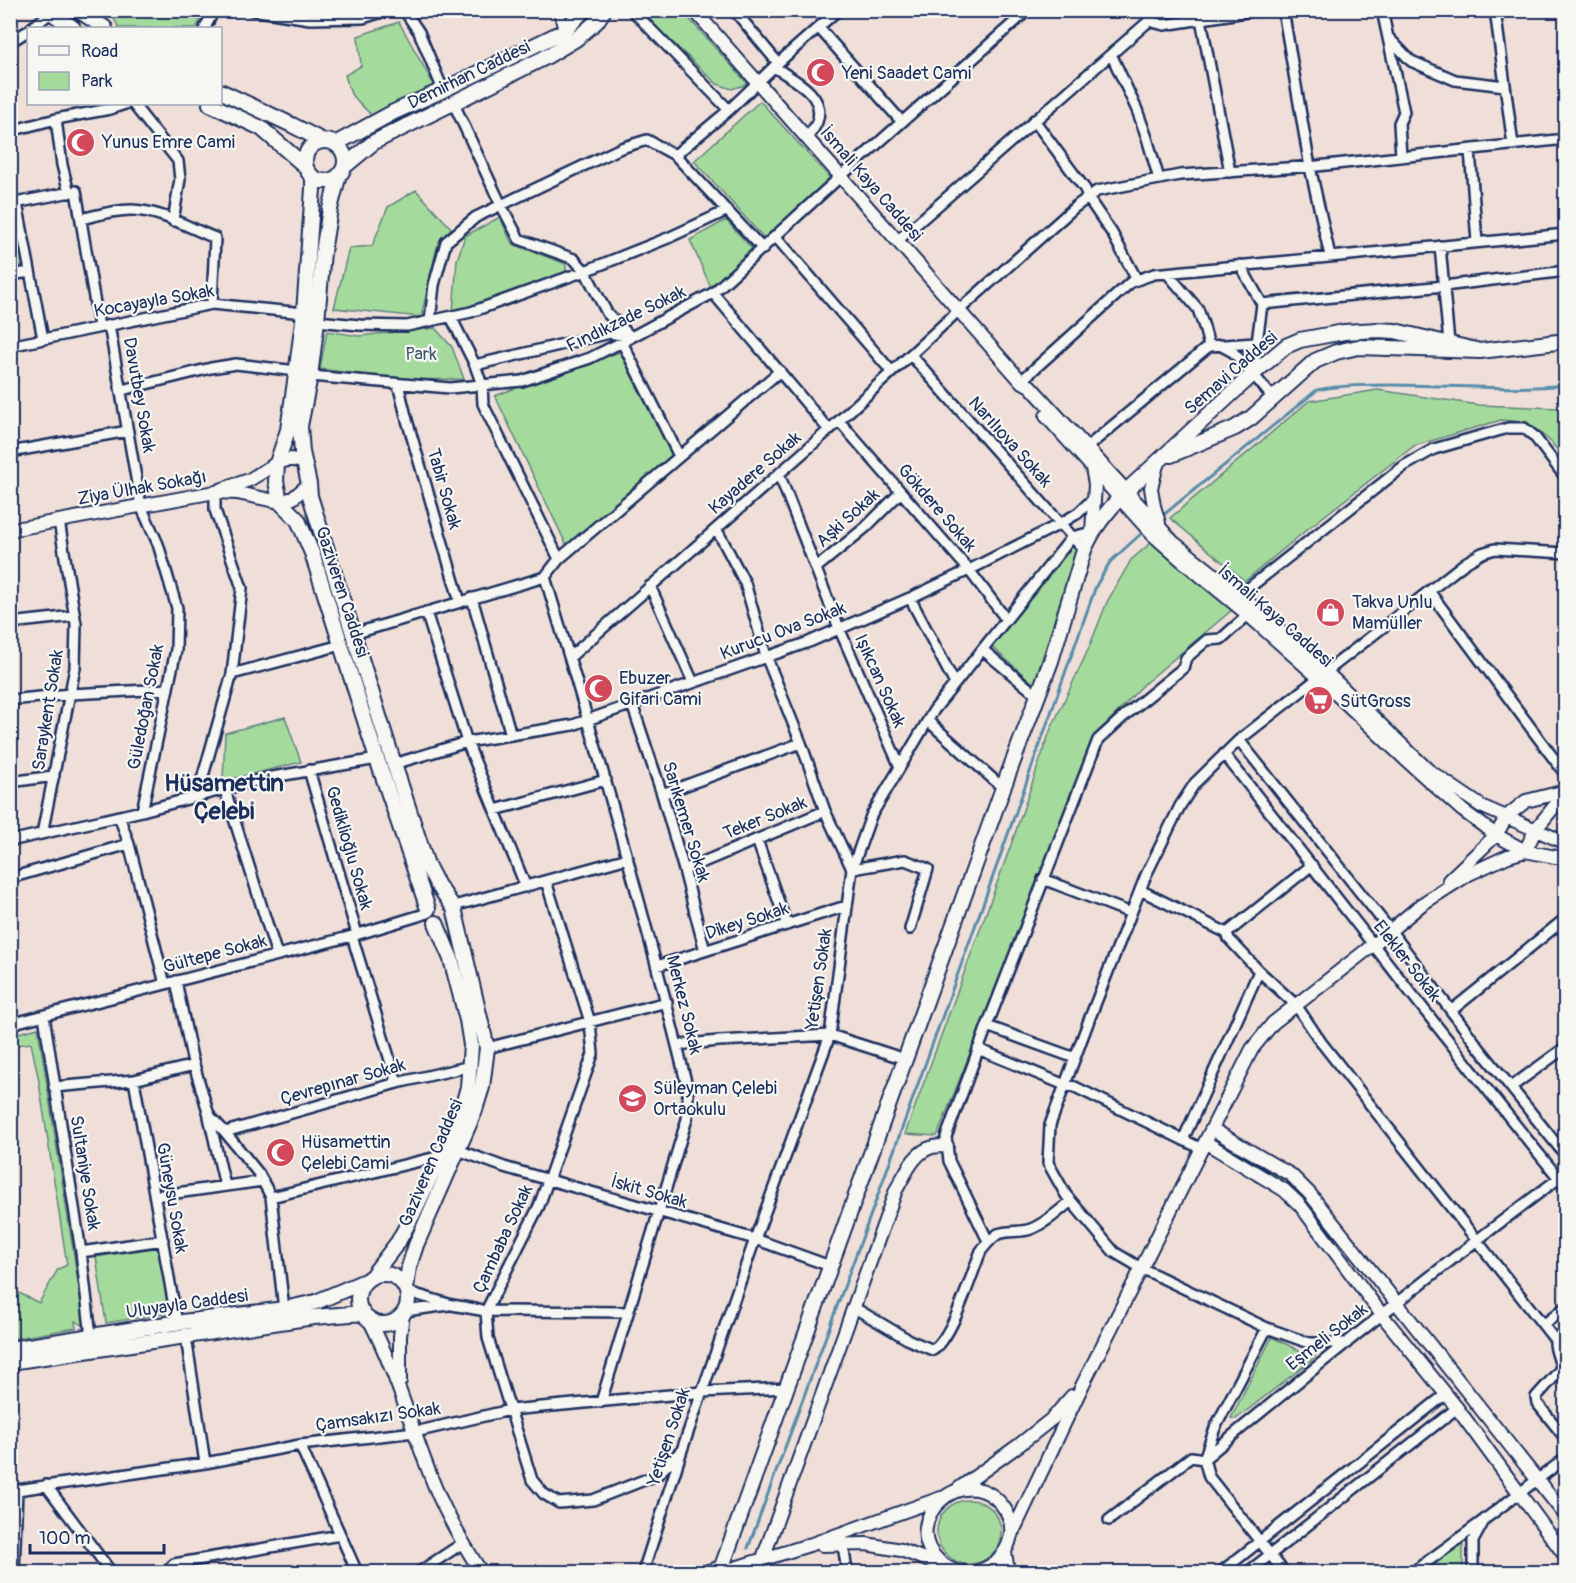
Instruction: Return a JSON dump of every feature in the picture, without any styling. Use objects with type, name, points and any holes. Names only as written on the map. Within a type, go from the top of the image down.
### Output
[{"type":"main road","name":"Demirhan Caddesi","points":[[329,142],[564,31],[584,10]]},
{"type":"main road","name":"Demirhan Caddesi","points":[[341,172],[374,142],[544,58],[576,39],[596,22],[604,10]]},
{"type":"main road","points":[[50,12],[72,27]]},
{"type":"main road","points":[[85,13],[104,27]]},
{"type":"main road","points":[[212,105],[261,128],[318,181],[325,182],[341,172],[346,160],[344,153],[329,142],[222,92]]},
{"type":"main road","points":[[309,172],[305,159],[311,147],[317,143],[329,142]]},
{"type":"main road","name":"Gaziveren Caddesi","points":[[309,172],[300,426],[310,496],[427,865],[453,906],[488,1048],[482,1087],[474,1113],[416,1245],[409,1268],[407,1290]]},
{"type":"main road","name":"Gaziveren Caddesi","points":[[341,172],[330,209],[323,252],[317,321],[277,463],[276,482],[280,502],[298,520],[312,553],[377,759],[431,915],[451,959],[471,1045],[468,1087],[461,1112],[398,1242],[369,1279]]},
{"type":"main road","name":"Semavi Caddesi","points":[[721,1570],[1051,661],[1084,550],[1092,532],[1123,494],[1286,346],[1300,340],[1344,332],[1377,330],[1395,331],[1480,351]]},
{"type":"main road","name":"Semavi Caddesi","points":[[1158,461],[1235,429],[1251,418],[1315,361],[1336,352],[1358,347],[1480,351],[1566,341]]},
{"type":"main road","points":[[436,898],[445,898],[453,906],[451,920],[440,924],[431,915],[429,904],[436,898]]},
{"type":"main road","points":[[380,1274],[395,1276],[402,1281],[407,1290],[408,1299],[404,1312],[398,1319],[383,1324],[366,1316],[359,1305],[360,1288],[369,1279],[380,1274]]},
{"type":"main road","name":"Uluyayla Caddesi","points":[[10,1349],[284,1309],[316,1302],[369,1279]]},
{"type":"main road","name":"Uluyayla Caddesi","points":[[10,1362],[314,1317],[366,1316]]},
{"type":"street","points":[[206,27],[214,10]]},
{"type":"street","points":[[252,10],[310,19],[363,18],[388,10]]},
{"type":"street","points":[[404,10],[419,32],[443,90]]},
{"type":"street","points":[[559,10],[564,31]]},
{"type":"street","points":[[596,22],[614,10]]},
{"type":"street","points":[[632,10],[729,110]]},
{"type":"street","name":"İsmali Kaya Caddesi","points":[[694,10],[958,311],[1086,448],[1152,534],[1323,675],[1428,770],[1481,806],[1566,843]]},
{"type":"street","points":[[734,10],[776,65],[815,97],[819,110],[817,123],[807,138]]},
{"type":"street","points":[[675,155],[729,110],[838,10]]},
{"type":"street","name":"Fındıkzade Sokak","points":[[122,390],[236,364],[303,374],[450,388],[522,381],[590,358],[713,293],[1028,10]]},
{"type":"street","points":[[897,241],[1149,21],[1154,10]]},
{"type":"street","points":[[1149,21],[1164,25],[1259,10]]},
{"type":"street","points":[[1283,10],[1310,167],[1330,256]]},
{"type":"street","points":[[1382,10],[1404,112],[1400,123],[1401,157]]},
{"type":"street","points":[[1495,10],[1513,146]]},
{"type":"street","points":[[33,27],[50,12]]},
{"type":"street","points":[[1201,19],[1230,172]]},
{"type":"street","points":[[819,28],[902,122]]},
{"type":"street","points":[[10,42],[27,32]]},
{"type":"street","points":[[1388,37],[1411,61],[1455,80],[1505,86]]},
{"type":"street","points":[[1111,54],[1137,110],[1159,179]]},
{"type":"street","points":[[453,102],[519,239],[574,259],[585,271],[607,313],[631,337]]},
{"type":"street","points":[[10,131],[121,105]]},
{"type":"street","points":[[134,105],[178,161],[180,179],[173,221]]},
{"type":"street","name":"Davutbey Sokak","points":[[56,119],[62,165],[81,219],[104,326],[122,390],[141,506]]},
{"type":"street","points":[[1034,120],[1085,189],[1088,198],[1112,232],[1137,280]]},
{"type":"street","name":"Kayadere Sokak","points":[[570,657],[829,430],[958,311],[1097,191],[1180,175],[1310,167],[1566,139]]},
{"type":"street","points":[[429,321],[434,285],[446,242],[476,217],[621,148],[647,140],[675,155],[763,249]]},
{"type":"street","points":[[1470,150],[1477,242]]},
{"type":"street","points":[[13,204],[73,192]]},
{"type":"street","points":[[10,193],[30,272],[43,339]]},
{"type":"street","points":[[81,219],[105,213],[133,210],[161,216],[215,238],[212,304]]},
{"type":"street","points":[[317,321],[407,326],[471,312],[585,271],[668,238],[726,211]]},
{"type":"street","points":[[1021,381],[1131,282],[1154,274],[1566,234]]},
{"type":"street","points":[[776,237],[892,372]]},
{"type":"street","points":[[1440,246],[1449,343]]},
{"type":"street","points":[[1240,265],[1262,304],[1253,374]]},
{"type":"street","points":[[1262,304],[1566,271]]},
{"type":"street","points":[[10,275],[30,272]]},
{"type":"street","points":[[1167,273],[1198,309],[1209,346]]},
{"type":"street","points":[[713,293],[829,430]]},
{"type":"street","name":"Kocayayla Sokak","points":[[10,346],[212,304],[304,314]]},
{"type":"street","points":[[451,317],[476,365],[482,385],[483,405],[559,558]]},
{"type":"street","points":[[476,365],[610,333],[631,337]]},
{"type":"street","points":[[622,342],[679,456]]},
{"type":"street","points":[[1086,448],[1209,346],[1256,343]]},
{"type":"street","points":[[1220,345],[1233,352],[1273,398]]},
{"type":"street","name":"Narılıova Sokak","points":[[911,355],[1084,550]]},
{"type":"street","points":[[353,634],[545,577],[559,558],[780,371]]},
{"type":"street","name":"İsmali Kaya Caddesi","points":[[1021,381],[1024,391],[1091,467],[1160,527],[1173,542],[1240,595],[1405,759],[1462,810],[1496,835],[1525,851],[1566,859]]},
{"type":"street","name":"Tabir Sokak","points":[[399,384],[407,420],[460,602]]},
{"type":"street","name":"Gökdere Sokak","points":[[839,421],[969,570],[1006,619]]},
{"type":"street","points":[[1240,595],[1404,466],[1434,449],[1508,428],[1524,428],[1534,436],[1566,478]]},
{"type":"street","points":[[10,452],[128,431]]},
{"type":"street","points":[[197,797],[232,674],[242,588],[215,510],[215,492],[249,480],[277,463],[291,459],[304,463]]},
{"type":"street","points":[[1158,461],[1151,488],[1160,527]]},
{"type":"street","points":[[1072,537],[1092,532],[1095,484],[1091,467]]},
{"type":"street","name":"Işıkcan Sokak","points":[[779,474],[839,628],[900,767]]},
{"type":"street","points":[[280,502],[293,498],[309,484]]},
{"type":"street","name":"Ziya Ülhak Sokağı","points":[[10,530],[215,492],[280,502]]},
{"type":"street","name":"Aşki Sokak","points":[[816,568],[866,527],[901,492]]},
{"type":"street","name":"Kurucu Ova Sokak","points":[[394,764],[467,742],[573,724],[809,642],[969,570],[1060,524],[1078,513],[1094,498]]},
{"type":"street","name":"Güledoğan Sokak","points":[[141,506],[158,544],[177,608],[176,650],[142,811]]},
{"type":"street","name":"Saraykent Sokak","points":[[42,834],[75,668],[76,624],[59,521]]},
{"type":"street","points":[[716,529],[745,583],[766,656],[825,811],[852,869],[905,860],[928,869],[910,929]]},
{"type":"street","name":"Yetişen Sokak","points":[[643,1572],[682,1450],[755,1239],[830,1035],[852,869],[871,816],[934,710],[1072,537]]},
{"type":"street","points":[[1347,1343],[1309,1343],[1267,1328],[1141,1268],[1114,1252],[1066,1195],[1048,1163],[1050,1125],[1140,890],[1180,806],[1195,783],[1239,740],[1465,563],[1482,553],[1495,549],[1566,554]]},
{"type":"street","name":"Merkez Sokak","points":[[545,577],[589,719],[628,858],[688,1090],[687,1119],[601,1402]]},
{"type":"street","points":[[650,586],[693,682]]},
{"type":"street","points":[[1429,591],[1566,775]]},
{"type":"street","points":[[472,598],[511,735]]},
{"type":"street","points":[[910,598],[955,684]]},
{"type":"street","points":[[426,612],[467,742],[526,886]]},
{"type":"street","points":[[988,1241],[949,1161],[946,1137],[1098,740],[1182,668],[1186,658],[1207,640],[1221,639],[1248,615]]},
{"type":"street","points":[[10,622],[75,616]]},
{"type":"street","points":[[232,674],[341,645]]},
{"type":"street","points":[[983,650],[1038,696]]},
{"type":"street","points":[[10,700],[70,694],[168,689]]},
{"type":"street","name":"Sarıkemer Sokak","points":[[632,704],[662,794],[705,951]]},
{"type":"street","points":[[928,721],[1003,788]]},
{"type":"street","name":"Elekler Sokak","points":[[1239,740],[1566,1156]]},
{"type":"street","points":[[662,794],[801,743]]},
{"type":"street","name":"Elekler Sokak","points":[[1224,754],[1373,945],[1562,1176],[1566,1187]]},
{"type":"street","points":[[10,841],[142,811],[267,778],[377,759]]},
{"type":"street","name":"Gediklioğlu Sokak","points":[[309,770],[397,1083]]},
{"type":"street","points":[[10,782],[54,776]]},
{"type":"street","points":[[495,810],[606,780]]},
{"type":"street","points":[[225,790],[277,955]]},
{"type":"street","points":[[1422,904],[1469,874],[1508,856],[1525,851],[1536,829],[1566,791]]},
{"type":"street","points":[[975,1572],[985,1570],[997,1562],[1005,1552],[1083,1384],[1252,1049],[1273,1023],[1373,945],[1477,855],[1496,835],[1507,816],[1526,801],[1566,791]]},
{"type":"street","name":"Teker Sokak","points":[[684,870],[825,811]]},
{"type":"street","points":[[119,816],[129,844],[165,984]]},
{"type":"street","points":[[757,840],[787,925]]},
{"type":"street","points":[[10,878],[129,844]]},
{"type":"street","points":[[453,906],[628,858]]},
{"type":"street","points":[[1227,933],[1312,865]]},
{"type":"street","points":[[1043,879],[1131,913]]},
{"type":"street","name":"Çambaba Sokak","points":[[546,881],[590,1022],[593,1053],[539,1206],[486,1311],[488,1338],[532,1480],[544,1494],[560,1503],[592,1500],[657,1475],[682,1450]]},
{"type":"street","points":[[1140,890],[1227,933],[1229,939],[1259,971],[1296,1005],[1321,1042],[1555,1340]]},
{"type":"street","name":"Dikey Sokak","points":[[657,966],[846,906]]},
{"type":"street","name":"Gültepe Sokak","points":[[10,1024],[431,915]]},
{"type":"street","points":[[1451,1011],[1566,918]]},
{"type":"street","points":[[1183,1140],[1259,971]]},
{"type":"street","points":[[176,981],[194,1065],[209,1115],[225,1186]]},
{"type":"street","points":[[488,1048],[667,1002]]},
{"type":"street","name":"Sultaniye Sokak","points":[[44,1016],[81,1252],[91,1336]]},
{"type":"street","points":[[987,1026],[1075,1058]]},
{"type":"street","points":[[677,1045],[830,1035],[905,1059]]},
{"type":"street","points":[[1511,1087],[1566,1047]]},
{"type":"street","points":[[978,1049],[1075,1087],[1183,1140],[1203,1146],[1284,1190],[1300,1205],[1382,1315],[1457,1408],[1566,1557]]},
{"type":"street","points":[[54,1087],[134,1080],[194,1065]]},
{"type":"street","name":"Çevrepınar Sokak","points":[[225,1132],[397,1083],[471,1066]]},
{"type":"street","name":"Güneysu Sokak","points":[[134,1080],[177,1323]]},
{"type":"street","points":[[209,1115],[259,1173],[271,1197],[284,1309]]},
{"type":"street","points":[[1212,1129],[1291,1175],[1310,1194],[1469,1397],[1566,1516]]},
{"type":"street","points":[[758,1572],[896,1190],[919,1153],[931,1147],[947,1146]]},
{"type":"street","name":"İskit Sokak","points":[[458,1150],[504,1167],[755,1239],[830,1266]]},
{"type":"street","points":[[271,1197],[441,1156]]},
{"type":"street","name":"Eşmeli Sokak","points":[[1109,1520],[1191,1457],[1204,1459],[1292,1386],[1562,1176]]},
{"type":"street","points":[[155,1197],[263,1181]]},
{"type":"street","points":[[853,1307],[909,1340],[933,1350],[940,1346],[950,1331],[981,1251],[988,1241],[999,1233],[1020,1232],[1032,1228],[1071,1201]]},
{"type":"street","points":[[81,1252],[163,1240]]},
{"type":"street","points":[[407,1290],[452,1305],[486,1311],[628,1312]]},
{"type":"street","points":[[400,1388],[400,1336],[404,1312],[452,1305]]},
{"type":"street","points":[[1543,1325],[1566,1307]]},
{"type":"street","points":[[366,1316],[380,1340],[400,1388],[436,1490],[463,1543],[481,1572]]},
{"type":"street","points":[[1267,1328],[1215,1428],[1204,1459],[1209,1478],[1284,1572]]},
{"type":"street","points":[[1566,1331],[1555,1340],[1554,1347],[1561,1369],[1536,1397],[1537,1403],[1566,1439]]},
{"type":"street","points":[[186,1337],[205,1462]]},
{"type":"street","points":[[705,1572],[721,1570],[809,1545],[942,1497],[1019,1445],[1053,1418],[1083,1384]]},
{"type":"street","name":"Çamsakızı Sokak","points":[[14,1490],[205,1462],[300,1445],[416,1432],[510,1410],[702,1392],[787,1388]]},
{"type":"street","points":[[1221,1572],[1446,1394]]},
{"type":"street","points":[[1248,1572],[1457,1408]]},
{"type":"street","points":[[300,1445],[357,1572]]},
{"type":"street","points":[[1413,1572],[1566,1458]]},
{"type":"street","points":[[46,1485],[111,1572]]},
{"type":"street","points":[[954,1491],[970,1488],[984,1491],[996,1499],[1006,1510],[1010,1524],[1010,1539]]},
{"type":"street","points":[[14,1490],[14,1572]]},
{"type":"street","points":[[942,1497],[934,1505],[929,1515],[926,1537],[935,1558],[945,1567]]},
{"type":"street","points":[[1473,1572],[1473,1541],[1485,1519]]},
{"type":"street","points":[[166,1572],[174,1564],[340,1535]]},
{"type":"street","points":[[419,1572],[463,1543]]},
{"type":"street","points":[[843,1544],[847,1572]]},
{"type":"street","points":[[809,1545],[866,1544],[901,1550],[960,1572]]},
{"type":"street","points":[[1005,1552],[1008,1572]]},
{"type":"green space","points":[[110,11],[205,11],[197,27],[118,27]]},
{"type":"green space","points":[[641,11],[682,11],[748,84],[732,89],[717,84]]},
{"type":"green space","points":[[399,22],[436,89],[373,117],[351,94],[345,75],[361,66],[358,36]]},
{"type":"green space","points":[[760,101],[830,178],[764,238],[694,161]]},
{"type":"green space","points":[[416,190],[451,228],[437,247],[421,317],[334,308],[349,248],[372,246],[388,207]]},
{"type":"green space","points":[[10,212],[13,212],[25,265],[11,268]]},
{"type":"green space","points":[[500,217],[512,244],[566,264],[566,272],[453,312],[457,260],[465,236]]},
{"type":"green space","points":[[726,220],[756,253],[712,290],[690,240]]},
{"type":"green space","name":"Park","points":[[435,328],[452,347],[464,379],[402,380],[320,369],[327,331],[359,336]]},
{"type":"green space","points":[[620,352],[673,456],[567,546],[495,396]]},
{"type":"green space","points":[[1378,390],[1479,405],[1565,407],[1565,460],[1551,442],[1527,422],[1501,420],[1414,446],[1245,581],[1170,518],[1309,401]]},
{"type":"green space","points":[[1153,541],[1232,610],[1144,684],[1098,733],[937,1136],[905,1134],[1011,845],[1050,731],[1088,650],[1107,602],[1131,560]]},
{"type":"green space","points":[[1071,545],[1076,552],[1034,684],[992,647]]},
{"type":"green space","points":[[285,717],[301,762],[223,781],[225,733]]},
{"type":"green space","points":[[38,1028],[85,1326],[75,1321],[76,1328],[11,1339],[11,1289],[39,1303],[58,1269],[67,1265],[31,1043],[11,1046],[11,1035]]},
{"type":"green space","points":[[159,1247],[169,1313],[106,1323],[96,1257]]},
{"type":"green space","points":[[1272,1337],[1300,1351],[1316,1355],[1236,1419],[1231,1418]]},
{"type":"green space","points":[[969,1500],[987,1506],[995,1514],[1001,1532],[995,1550],[987,1558],[969,1564],[951,1558],[943,1550],[937,1532],[943,1514],[951,1506]]},
{"type":"green space","points":[[1463,1544],[1463,1572],[1423,1572]]},
{"type":"waterway","points":[[1162,516],[1317,390],[1372,385],[1500,388],[1566,385]]},
{"type":"waterway","points":[[748,1548],[875,1203],[1096,586],[1110,562],[1144,531]]},
{"type":"place","name":"Yeni Saadet Cami","points":[[821,73]]},
{"type":"place","name":"Yunus Emre Cami","points":[[81,142]]},
{"type":"place","name":"Takva Unlu Mamüller","points":[[1331,612]]},
{"type":"place","name":"Ebuzer Gifari Cami","points":[[598,688]]},
{"type":"place","name":"SütGross","points":[[1319,701]]},
{"type":"place","name":"Süleyman Çelebi Ortaokulu","points":[[632,1098]]},
{"type":"place","name":"Hüsamettin Çelebi Cami","points":[[280,1152]]},
{"type":"district","name":"Hüsamettin Çelebi","points":[[224,797]]}]
